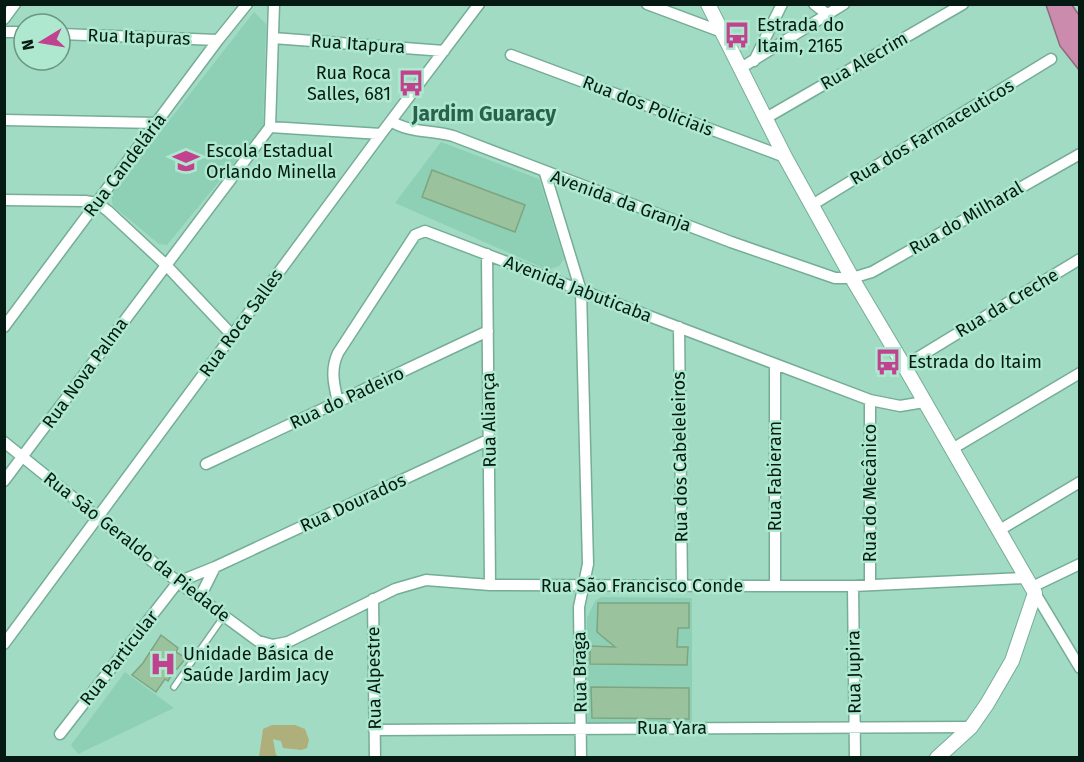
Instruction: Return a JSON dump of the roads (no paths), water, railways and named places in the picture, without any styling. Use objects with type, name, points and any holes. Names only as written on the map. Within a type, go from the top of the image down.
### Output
[{"type":"street","points":[[4,19],[15,4]]},
{"type":"street","name":"Rua Candelária","points":[[4,327],[247,4]]},
{"type":"street","points":[[274,4],[270,127],[381,134]]},
{"type":"street","name":"Rua Roca Salles","points":[[4,644],[479,4]]},
{"type":"street","points":[[647,4],[722,32]]},
{"type":"street","points":[[708,4],[785,158],[852,278],[1080,668]]},
{"type":"street","points":[[754,61],[782,4]]},
{"type":"street","points":[[814,4],[828,15]]},
{"type":"street","points":[[741,68],[844,4]]},
{"type":"street","name":"Rua Alecrim","points":[[766,118],[963,4]]},
{"type":"street","name":"Rua Itapuras","points":[[72,34],[218,40]]},
{"type":"street","name":"Rua Itapura","points":[[273,38],[444,51]]},
{"type":"street","name":"Rua dos Policiais","points":[[510,55],[785,158]]},
{"type":"street","name":"Rua dos Farmaceuticos","points":[[812,205],[1051,59]]},
{"type":"street","points":[[4,120],[157,123]]},
{"type":"street","name":"Avenida da Granja","points":[[391,121],[406,129],[434,131],[453,136],[731,242],[835,278],[852,278]]},
{"type":"street","name":"Rua Nova Palma","points":[[4,481],[270,127]]},
{"type":"street","name":"Rua do Milharal","points":[[852,278],[872,272],[1080,154]]},
{"type":"street","points":[[545,172],[581,291],[588,564],[584,586]]},
{"type":"street","points":[[4,200],[97,203],[165,264],[232,335]]},
{"type":"street","name":"Avenida Jabuticaba","points":[[338,402],[332,372],[334,362],[345,339],[417,233],[428,231],[775,366],[870,400],[900,406],[924,402]]},
{"type":"street","name":"Rua Aliança","points":[[487,254],[490,585]]},
{"type":"street","name":"Rua da Creche","points":[[904,366],[1080,259]]},
{"type":"street","name":"Rua dos Cabeleleiros","points":[[679,327],[682,587]]},
{"type":"street","name":"Rua do Padeiro","points":[[206,464],[488,331]]},
{"type":"street","name":"Rua Fabieram","points":[[775,366],[775,586]]},
{"type":"street","points":[[952,449],[1080,373]]},
{"type":"street","name":"Rua do Mecânico","points":[[870,400],[870,585]]},
{"type":"street","name":"Rua Dourados","points":[[178,582],[490,439]]},
{"type":"street","name":"Rua São Geraldo da Piedade","points":[[4,442],[178,582],[258,641],[273,645]]},
{"type":"street","points":[[998,531],[1080,482]]},
{"type":"street","points":[[1030,586],[1080,564]]},
{"type":"street","points":[[200,597],[215,567]]},
{"type":"street","name":"Rua São Francisco Conde","points":[[273,645],[288,642],[373,599],[410,583],[426,579],[490,585],[1030,586]]},
{"type":"street","name":"Rua Particular","points":[[60,734],[178,582]]},
{"type":"street","name":"Rua Braga","points":[[581,758],[579,607],[584,586]]},
{"type":"street","name":"Rua Jupira","points":[[854,586],[855,758]]},
{"type":"street","points":[[937,758],[970,727],[987,704],[1012,661],[1030,586]]},
{"type":"street","name":"Rua Alpestre","points":[[373,599],[375,758]]},
{"type":"street","name":"Rua Yara","points":[[374,730],[970,727]]},
{"type":"lane","points":[[174,687],[224,616]]},
{"type":"place","name":"Estrada do Itaim, 2165","points":[[737,35]]},
{"type":"place","name":"Rua Roca Salles, 681","points":[[411,83]]},
{"type":"place","name":"Escola Estadual Orlando Minella","points":[[186,161]]},
{"type":"place","name":"Estrada do Itaim","points":[[888,362]]},
{"type":"place","name":"Unidade Básica de Saúde Jardim Jacy","points":[[163,664]]},
{"type":"district","name":"Jardim Guaracy","points":[[484,114]]}]
